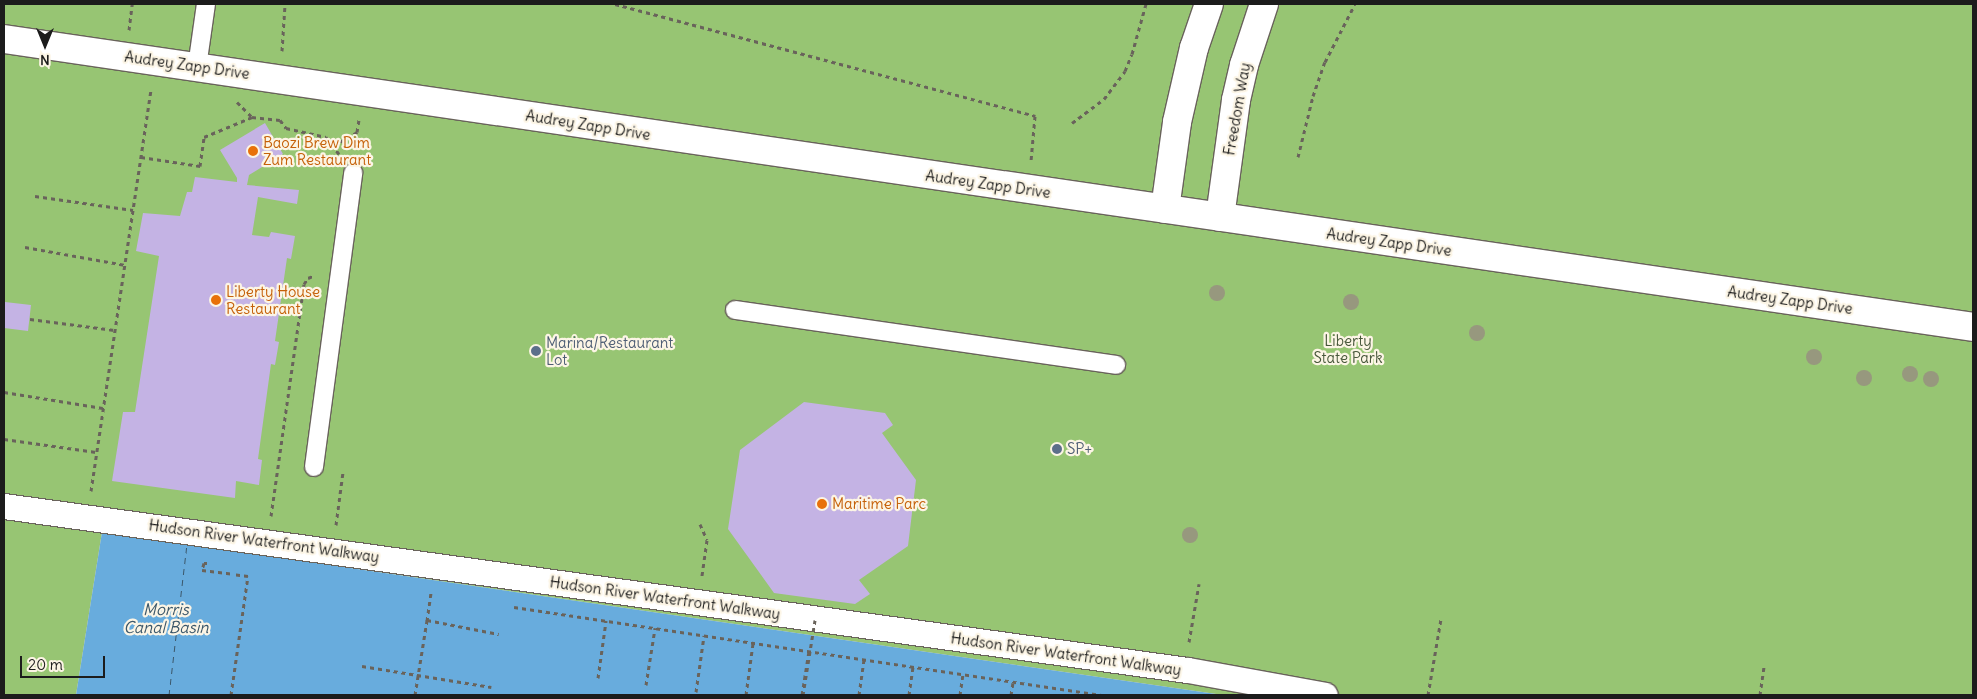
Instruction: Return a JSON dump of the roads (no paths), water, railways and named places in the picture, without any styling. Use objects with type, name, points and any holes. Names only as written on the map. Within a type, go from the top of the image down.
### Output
[{"type":"street","points":[[1165,209],[1179,114],[1194,48],[1209,4]]},
{"type":"street","name":"Freedom Way","points":[[1220,217],[1236,100],[1246,57],[1264,4]]},
{"type":"street","name":"Audrey Zapp Drive","points":[[4,39],[1973,327]]},
{"type":"street","name":"Hudson River Waterfront Walkway","points":[[4,506],[87,516],[815,620],[1184,670],[1325,695]]},
{"type":"lane","points":[[197,67],[206,4]]},
{"type":"lane","points":[[314,467],[353,173]]},
{"type":"lane","points":[[735,310],[1116,365]]},
{"type":"water","name":"Morris Canal Basin","points":[[102,532],[1223,695],[76,695]]},
{"type":"place","name":"Baozi Brew Dim Zum Restaurant","points":[[253,151]]},
{"type":"place","name":"Liberty House Restaurant","points":[[216,300]]},
{"type":"place","name":"Marina/Restaurant Lot","points":[[536,351]]},
{"type":"place","name":"SP+","points":[[1057,449]]},
{"type":"place","name":"Maritime Parc","points":[[822,504]]},
{"type":"park label","name":"Liberty State Park","points":[[1348,348]]}]
